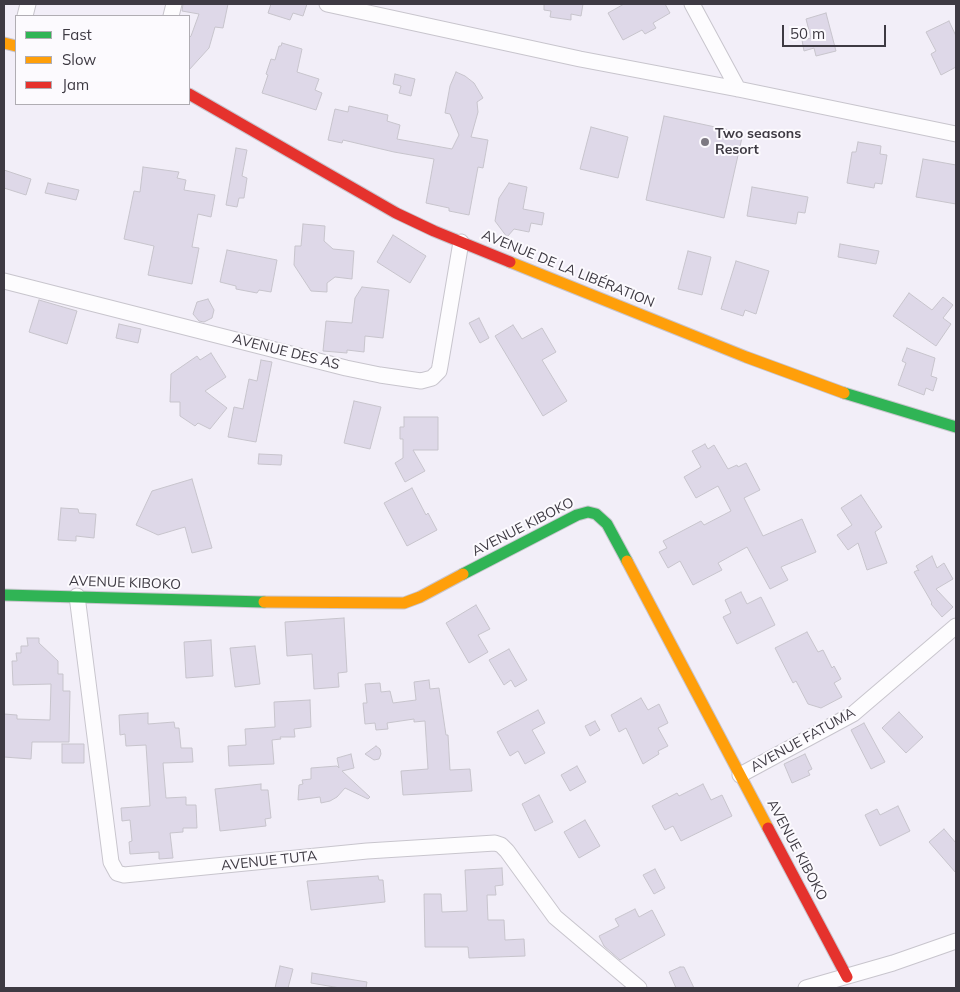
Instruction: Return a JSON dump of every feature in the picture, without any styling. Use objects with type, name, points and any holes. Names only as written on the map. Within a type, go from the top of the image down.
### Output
[{"type":"street","points":[[328,4],[345,6],[580,59],[956,134]]},
{"type":"street","points":[[692,4],[738,89]]},
{"type":"street","name":"AVENUE DE LA LIBÉRATION","points":[[190,95],[396,213],[434,232],[755,360],[846,394],[956,427]]},
{"type":"street","name":"AVENUE DES AS","points":[[4,281],[346,368],[421,381],[432,378],[439,371],[461,242]]},
{"type":"street","name":"AVENUE KIBOKO","points":[[4,595],[308,604],[404,603],[577,515],[588,512],[596,514],[607,524],[847,977]]},
{"type":"street","name":"AVENUE TUTA","points":[[77,596],[112,862],[117,873],[124,875],[367,850],[495,843],[501,845],[507,851],[555,917],[639,988]]},
{"type":"street","name":"AVENUE FATUMA","points":[[740,775],[853,714],[956,626]]},
{"type":"street","points":[[806,988],[847,977],[956,941]]},
{"type":"building","points":[[183,4],[228,4],[223,28],[215,27],[209,48],[190,69],[190,37],[199,14],[182,11]]},
{"type":"building","points":[[271,4],[307,4],[303,16],[293,13],[290,20],[268,13]]},
{"type":"building","points":[[544,4],[583,4],[581,16],[571,14],[571,20],[550,17],[551,11],[544,10]]},
{"type":"building","points":[[624,4],[665,4],[670,13],[653,23],[656,28],[645,34],[642,30],[623,40],[608,13]]},
{"type":"building","points":[[826,13],[836,51],[816,56],[814,48],[804,51],[802,40],[811,38],[806,19]]},
{"type":"building","points":[[949,21],[956,36],[956,67],[941,75],[931,54],[936,51],[926,32]]},
{"type":"building","points":[[282,43],[302,49],[297,72],[319,79],[315,90],[322,93],[316,110],[262,93],[271,59],[275,60],[279,46]]},
{"type":"building","points":[[456,72],[474,83],[483,98],[477,102],[478,112],[471,137],[488,140],[483,168],[478,167],[469,215],[449,211],[449,208],[426,203],[434,159],[343,140],[342,143],[328,140],[335,109],[348,112],[349,106],[388,115],[387,121],[400,125],[397,139],[452,149],[459,135],[450,114],[445,113],[450,86]]},
{"type":"building","points":[[395,74],[415,79],[411,96],[399,93],[401,86],[393,84]]},
{"type":"building","points":[[664,116],[743,133],[724,218],[646,200]]},
{"type":"building","points":[[591,127],[628,137],[618,178],[580,169]]},
{"type":"building","points":[[858,142],[881,146],[880,154],[887,155],[882,184],[875,183],[874,188],[847,183],[852,152],[856,152]]},
{"type":"building","points":[[236,148],[247,150],[242,176],[247,178],[244,198],[239,198],[237,207],[226,205]]},
{"type":"building","points":[[923,159],[956,165],[956,204],[916,197]]},
{"type":"building","points":[[143,167],[179,172],[177,178],[186,180],[184,190],[215,195],[211,217],[198,214],[192,247],[199,248],[192,284],[148,275],[154,246],[124,239],[134,191],[140,192]]},
{"type":"building","points":[[4,170],[31,179],[26,195],[4,188]]},
{"type":"building","points":[[48,183],[79,190],[76,200],[45,193]]},
{"type":"building","points":[[509,183],[527,187],[523,209],[544,213],[542,225],[531,223],[529,232],[514,229],[507,237],[495,221],[499,198]]},
{"type":"building","points":[[752,187],[808,197],[805,213],[798,212],[796,224],[747,216]]},
{"type":"building","points":[[303,224],[325,226],[324,241],[333,249],[354,251],[352,279],[335,277],[327,283],[327,292],[311,291],[294,265],[295,246],[301,246]]},
{"type":"building","points":[[393,235],[426,256],[410,283],[377,262]]},
{"type":"building","points":[[840,244],[879,251],[876,264],[838,257]]},
{"type":"building","points":[[227,250],[277,260],[271,292],[259,290],[257,293],[236,289],[236,286],[220,282]]},
{"type":"building","points":[[688,251],[711,257],[702,295],[678,289]]},
{"type":"building","points":[[736,261],[769,271],[756,314],[745,310],[743,316],[721,309]]},
{"type":"building","points":[[362,287],[389,290],[383,338],[365,336],[364,352],[347,350],[347,353],[323,351],[326,321],[352,323],[355,298]]},
{"type":"building","points":[[909,293],[932,310],[943,297],[953,305],[943,318],[951,324],[936,346],[893,316]]},
{"type":"building","points":[[208,299],[214,310],[212,318],[204,322],[199,321],[193,314],[197,302]]},
{"type":"building","points":[[39,300],[77,311],[67,344],[29,332]]},
{"type":"building","points":[[479,318],[489,338],[480,343],[469,323]]},
{"type":"building","points":[[119,324],[141,329],[138,343],[116,338]]},
{"type":"building","points":[[513,325],[522,339],[542,328],[556,352],[542,360],[567,401],[543,416],[495,336]]},
{"type":"building","points":[[907,348],[935,358],[931,376],[937,378],[933,391],[926,388],[924,395],[898,385],[906,363],[902,361]]},
{"type":"building","points":[[211,353],[226,377],[205,391],[227,408],[210,429],[198,423],[195,426],[180,416],[180,402],[170,402],[171,374],[197,356],[200,360]]},
{"type":"building","points":[[261,360],[272,362],[256,442],[228,437],[234,407],[243,409],[249,379],[257,381]]},
{"type":"building","points":[[354,401],[381,407],[370,449],[344,443]]},
{"type":"building","points":[[404,417],[438,417],[438,450],[413,450],[425,471],[405,482],[395,463],[403,458],[403,439],[400,439],[400,427],[404,427]]},
{"type":"building","points":[[705,444],[708,449],[714,445],[728,469],[746,463],[760,490],[744,498],[763,536],[802,519],[816,552],[781,567],[788,580],[770,589],[747,547],[718,563],[722,570],[693,585],[680,561],[668,568],[659,552],[667,548],[663,541],[701,521],[704,525],[731,511],[718,486],[696,498],[684,477],[701,467],[692,451]]},
{"type":"building","points":[[259,454],[282,455],[281,465],[258,464]]},
{"type":"building","points":[[192,479],[212,548],[192,553],[185,527],[158,535],[136,525],[152,491]]},
{"type":"building","points":[[412,488],[426,515],[428,513],[437,530],[407,546],[384,503]]},
{"type":"building","points":[[861,495],[882,527],[875,532],[887,563],[867,570],[858,543],[848,550],[837,535],[852,525],[841,508]]},
{"type":"building","points":[[61,508],[78,509],[79,513],[96,514],[94,538],[76,536],[76,541],[58,540]]},
{"type":"building","points":[[932,556],[937,568],[944,563],[953,579],[936,589],[953,607],[942,617],[931,604],[914,572],[919,571],[916,566]]},
{"type":"building","points":[[741,592],[747,604],[761,597],[775,625],[737,644],[723,617],[731,613],[725,600]]},
{"type":"building","points":[[476,605],[490,629],[478,635],[488,652],[469,663],[446,623]]},
{"type":"building","points":[[344,618],[347,672],[338,673],[339,687],[314,689],[312,654],[287,656],[285,622]]},
{"type":"building","points":[[807,632],[818,652],[823,650],[832,668],[834,666],[841,679],[834,683],[842,697],[821,708],[808,704],[796,681],[793,683],[775,648]]},
{"type":"building","points":[[27,638],[39,638],[39,643],[58,661],[58,674],[63,674],[63,691],[70,691],[69,742],[32,742],[31,759],[4,757],[4,714],[17,715],[17,719],[50,720],[51,684],[13,685],[12,661],[17,661],[16,653],[21,653],[21,646],[28,646]]},
{"type":"building","points":[[211,640],[213,676],[186,678],[184,642]]},
{"type":"building","points":[[255,646],[260,684],[235,687],[230,648]]},
{"type":"building","points":[[509,649],[527,680],[515,687],[511,680],[504,685],[489,660]]},
{"type":"building","points":[[429,680],[430,689],[439,688],[446,735],[448,735],[450,770],[470,769],[472,791],[403,795],[401,771],[428,769],[425,721],[414,722],[414,719],[387,723],[388,729],[376,730],[375,723],[365,724],[363,703],[367,703],[365,684],[380,683],[381,692],[390,691],[393,703],[416,700],[414,682]]},
{"type":"building","points":[[641,698],[648,710],[659,704],[668,723],[658,728],[668,746],[658,751],[659,754],[643,764],[626,728],[619,732],[611,715]]},
{"type":"building","points":[[310,700],[311,727],[294,729],[295,737],[280,737],[281,739],[272,740],[274,764],[229,766],[228,746],[246,745],[245,729],[275,727],[274,702]]},
{"type":"building","points":[[538,710],[545,723],[532,730],[545,753],[525,764],[518,751],[510,756],[497,732]]},
{"type":"building","points":[[899,712],[923,737],[906,753],[882,728]]},
{"type":"building","points":[[148,713],[148,724],[174,722],[175,728],[179,728],[181,748],[192,748],[193,762],[163,763],[166,798],[186,797],[186,805],[196,805],[197,828],[183,828],[183,832],[170,833],[173,858],[159,859],[159,852],[130,854],[129,842],[132,841],[130,820],[122,821],[121,808],[150,806],[146,745],[126,746],[125,734],[120,735],[119,715]]},
{"type":"building","points":[[595,721],[600,730],[590,736],[585,726]]},
{"type":"building","points":[[864,723],[885,762],[871,769],[851,730]]},
{"type":"building","points":[[62,744],[84,744],[84,763],[62,763]]},
{"type":"building","points":[[376,746],[380,749],[381,754],[379,759],[374,760],[365,754]]},
{"type":"building","points":[[351,754],[354,768],[342,771],[370,797],[368,799],[345,788],[337,797],[330,801],[321,803],[320,797],[298,800],[299,785],[303,784],[302,780],[311,779],[311,768],[337,766],[339,768],[337,758]]},
{"type":"building","points":[[805,754],[812,769],[808,771],[810,775],[792,783],[784,764]]},
{"type":"building","points":[[577,766],[586,782],[570,791],[561,775]]},
{"type":"building","points":[[261,784],[261,790],[268,790],[271,818],[265,819],[266,826],[220,831],[215,789]]},
{"type":"building","points":[[703,784],[711,800],[722,795],[732,816],[681,841],[673,826],[665,830],[652,806],[677,793],[679,796]]},
{"type":"building","points":[[539,795],[553,822],[535,831],[522,804]]},
{"type":"building","points":[[898,806],[910,831],[880,846],[865,815],[877,809],[880,815]]},
{"type":"building","points":[[585,820],[600,846],[579,858],[564,832]]},
{"type":"building","points":[[944,829],[956,843],[956,873],[929,842]]},
{"type":"building","points":[[502,868],[503,885],[495,886],[496,895],[487,895],[488,920],[504,920],[505,940],[524,939],[525,956],[469,958],[468,947],[425,947],[424,894],[441,894],[442,912],[467,911],[465,870]]},
{"type":"building","points":[[655,869],[665,888],[654,894],[643,875]]},
{"type":"building","points":[[378,876],[379,880],[383,880],[385,902],[311,910],[307,881]]},
{"type":"building","points":[[635,909],[639,917],[652,910],[665,935],[620,960],[604,946],[599,936],[619,926],[615,919]]},
{"type":"building","points":[[280,966],[293,969],[288,988],[275,988]]},
{"type":"building","points":[[684,967],[694,988],[676,988],[669,972]]},
{"type":"building","points":[[312,973],[367,982],[366,988],[340,988],[311,983]]},
{"type":"traffic: fast","points":[[844,393],[956,427]]},
{"type":"traffic: fast","points":[[463,574],[577,515],[588,512],[596,514],[607,524],[627,561]]},
{"type":"traffic: fast","points":[[4,595],[264,602]]},
{"type":"traffic: slow","points":[[4,43],[15,46]]},
{"type":"traffic: slow","points":[[510,262],[746,357],[844,393]]},
{"type":"traffic: slow","points":[[627,561],[768,828]]},
{"type":"traffic: slow","points":[[264,602],[404,603],[420,597],[463,574]]},
{"type":"traffic: jam","points":[[190,95],[396,213],[434,231],[510,262]]},
{"type":"traffic: jam","points":[[768,828],[847,977]]},
{"type":"place","name":"Two seasons Resort","points":[[705,142]]}]
